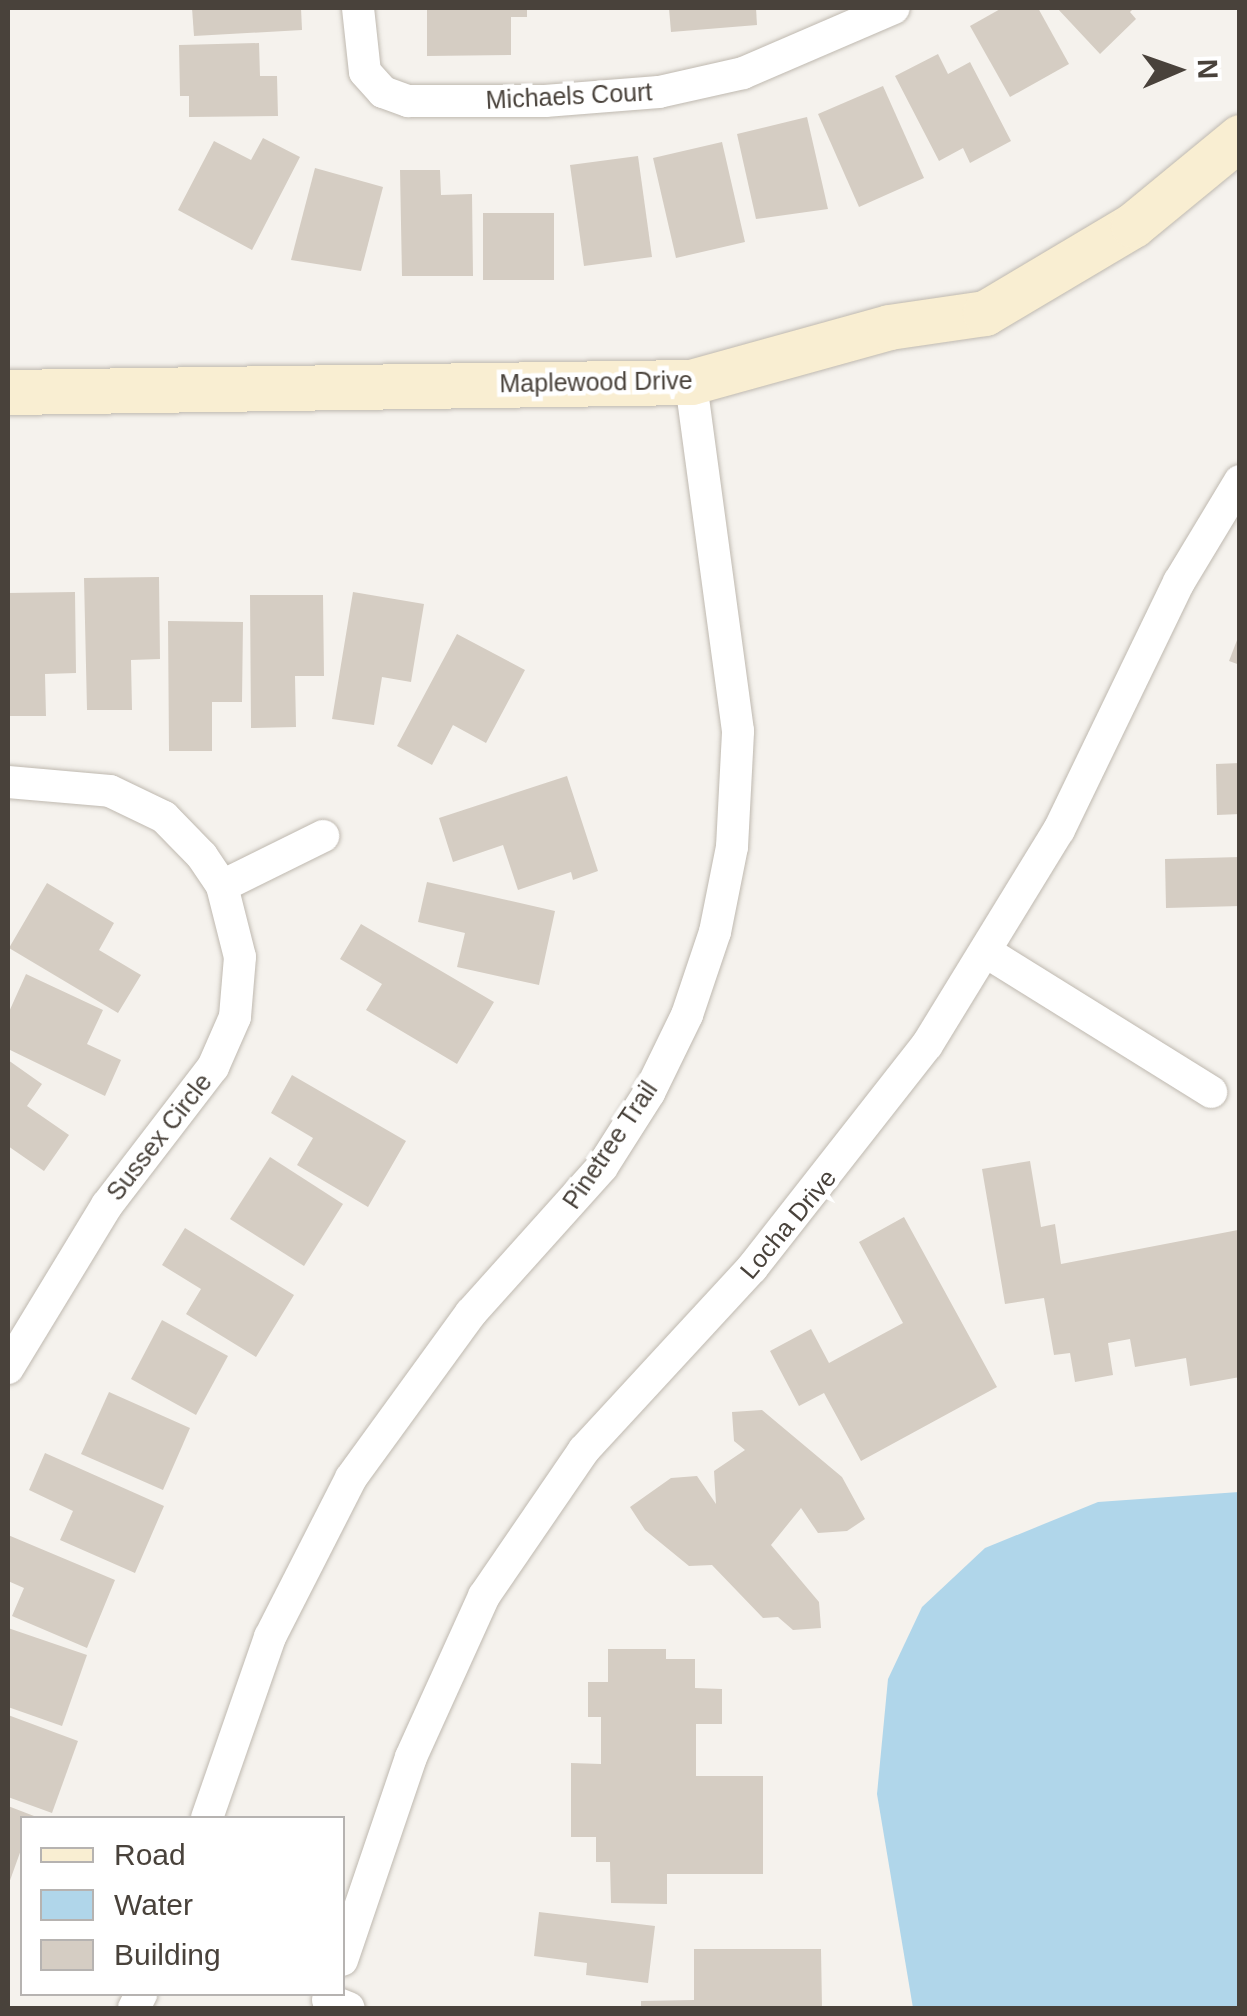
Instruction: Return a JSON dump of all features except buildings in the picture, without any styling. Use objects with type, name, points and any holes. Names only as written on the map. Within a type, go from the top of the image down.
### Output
[{"type":"street","name":"Michaels Court","points":[[358,8],[365,72],[383,92],[408,100],[544,101],[659,92],[743,73],[857,16],[894,8]]},
{"type":"street","name":"Maplewood Drive","points":[[8,392],[691,382],[890,327],[984,313],[1134,226],[1240,138]]},
{"type":"street","name":"Pinetree Trail","points":[[208,1816],[270,1637],[351,1478],[471,1313],[602,1166],[649,1093],[704,965],[732,847],[738,731],[691,382]]},
{"type":"street","name":"Locha Drive","points":[[345,1952],[451,1660],[532,1522],[584,1450],[843,1159],[988,953],[1059,830],[1179,582],[1240,481]]},
{"type":"street","name":"Sussex Circle","points":[[8,782],[81,784],[138,802],[186,837],[222,886],[240,958],[226,1045],[107,1205],[8,1368]]},
{"type":"street","points":[[222,886],[324,836]]},
{"type":"street","points":[[988,953],[1212,1092]]},
{"type":"water","points":[[1239,1492],[1239,2008],[913,2008],[877,1794],[888,1679],[922,1607],[985,1548],[1098,1502]]}]
